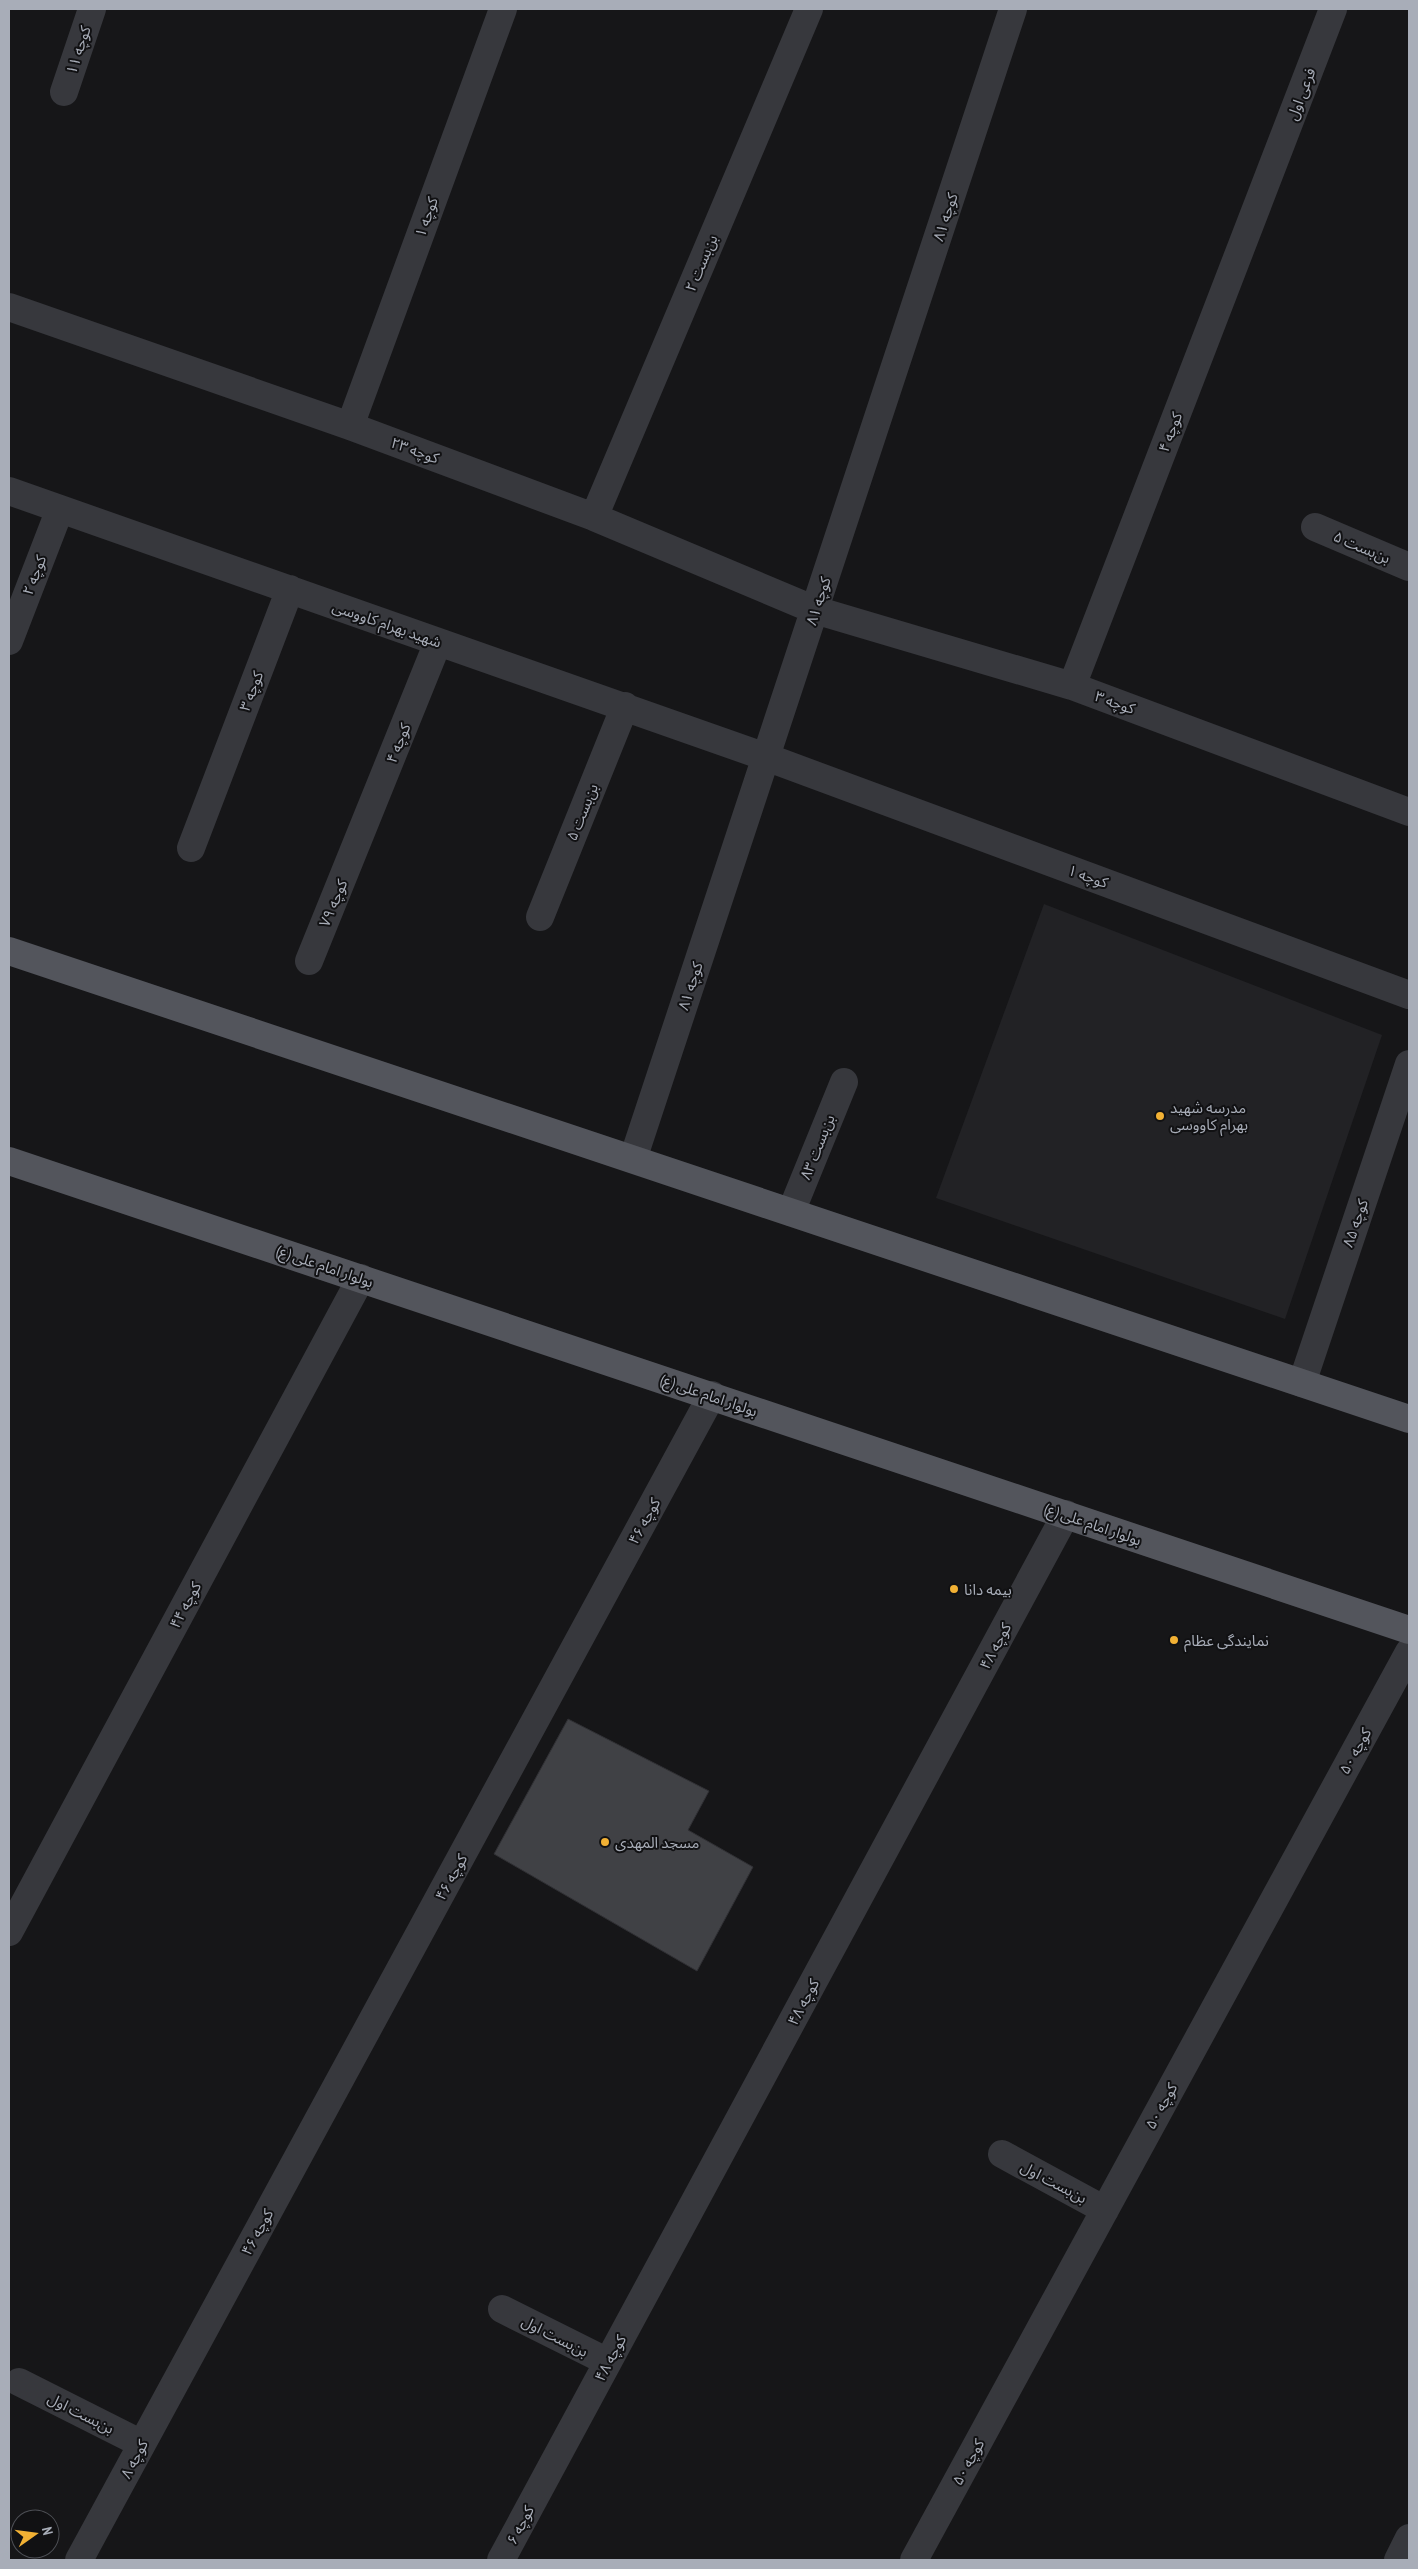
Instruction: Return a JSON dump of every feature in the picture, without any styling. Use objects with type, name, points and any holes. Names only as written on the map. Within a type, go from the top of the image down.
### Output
[{"type":"main road","points":[[9,951],[1409,1419]]},
{"type":"main road","name":"بولوار امام علی (ع)","points":[[9,1161],[1409,1630]]},
{"type":"street","name":"کوچه ۱۱","points":[[64,92],[92,9]]},
{"type":"street","name":"کوچه ۱","points":[[350,426],[503,9]]},
{"type":"street","name":"بن‌بست ۲","points":[[594,517],[809,9]]},
{"type":"street","name":"کوچه ۸۱","points":[[633,1159],[1013,9]]},
{"type":"street","name":"فرعی اول","points":[[1268,178],[1333,9]]},
{"type":"street","name":"کوچه ۴","points":[[1072,686],[1268,178]]},
{"type":"street","name":"کوچه ۲۳","points":[[9,306],[350,426],[594,517],[815,610]]},
{"type":"street","name":"شهید بهرام کاووسی","points":[[9,491],[766,757]]},
{"type":"street","name":"کوچه ۲","points":[[9,641],[60,509]]},
{"type":"street","name":"بن‌بست ۵","points":[[1316,527],[1409,567]]},
{"type":"street","name":"کوچه ۳","points":[[190,848],[290,590]]},
{"type":"street","name":"کوچه ۳","points":[[815,610],[1072,686],[1409,812]]},
{"type":"street","name":"کوچه ۴","points":[[358,844],[438,642]]},
{"type":"street","name":"بن‌بست ۵","points":[[540,917],[625,706]]},
{"type":"street","name":"کوچه ۱","points":[[766,757],[1409,995]]},
{"type":"street","name":"کوچه ۷۹","points":[[309,961],[358,844]]},
{"type":"street","name":"کوچه ۸۵","points":[[1302,1383],[1409,1064]]},
{"type":"street","name":"بن‌بست ۸۳","points":[[791,1212],[844,1082]]},
{"type":"street","name":"کوچه ۴۴","points":[[9,1932],[360,1278]]},
{"type":"street","name":"کوچه ۴۶","points":[[189,2358],[712,1395]]},
{"type":"street","name":"کوچه ۴۸","points":[[539,2489],[1066,1514]]},
{"type":"street","name":"کوچه ۵۰","points":[[914,2560],[1409,1652]]},
{"type":"street","name":"بن‌بست اول","points":[[1002,2154],[1105,2210]]},
{"type":"street","name":"بن‌بست اول","points":[[502,2309],[608,2362]]},
{"type":"street","name":"کوچه ۸","points":[[79,2560],[189,2358]]},
{"type":"street","name":"بن‌بست اول","points":[[19,2382],[142,2444]]},
{"type":"street","name":"کوچه ۶","points":[[501,2560],[539,2489]]},
{"type":"street","points":[[1398,2560],[1409,2538]]},
{"type":"shaded area","name":"مدرسه شهید بهرام کاووسی","points":[[1044,904],[1382,1035],[1285,1319],[936,1198]]},
{"type":"building","name":"مسجد المهدی","points":[[568,1719],[709,1791],[688,1830],[753,1867],[697,1971],[494,1854]]},
{"type":"place","name":"مدرسه شهید بهرام کاووسی","points":[[1160,1116]]},
{"type":"place","name":"بیمه دانا","points":[[954,1589]]},
{"type":"place","name":"نمایندگی عظام","points":[[1174,1640]]},
{"type":"place","name":"مسجد المهدی","points":[[605,1842]]}]
